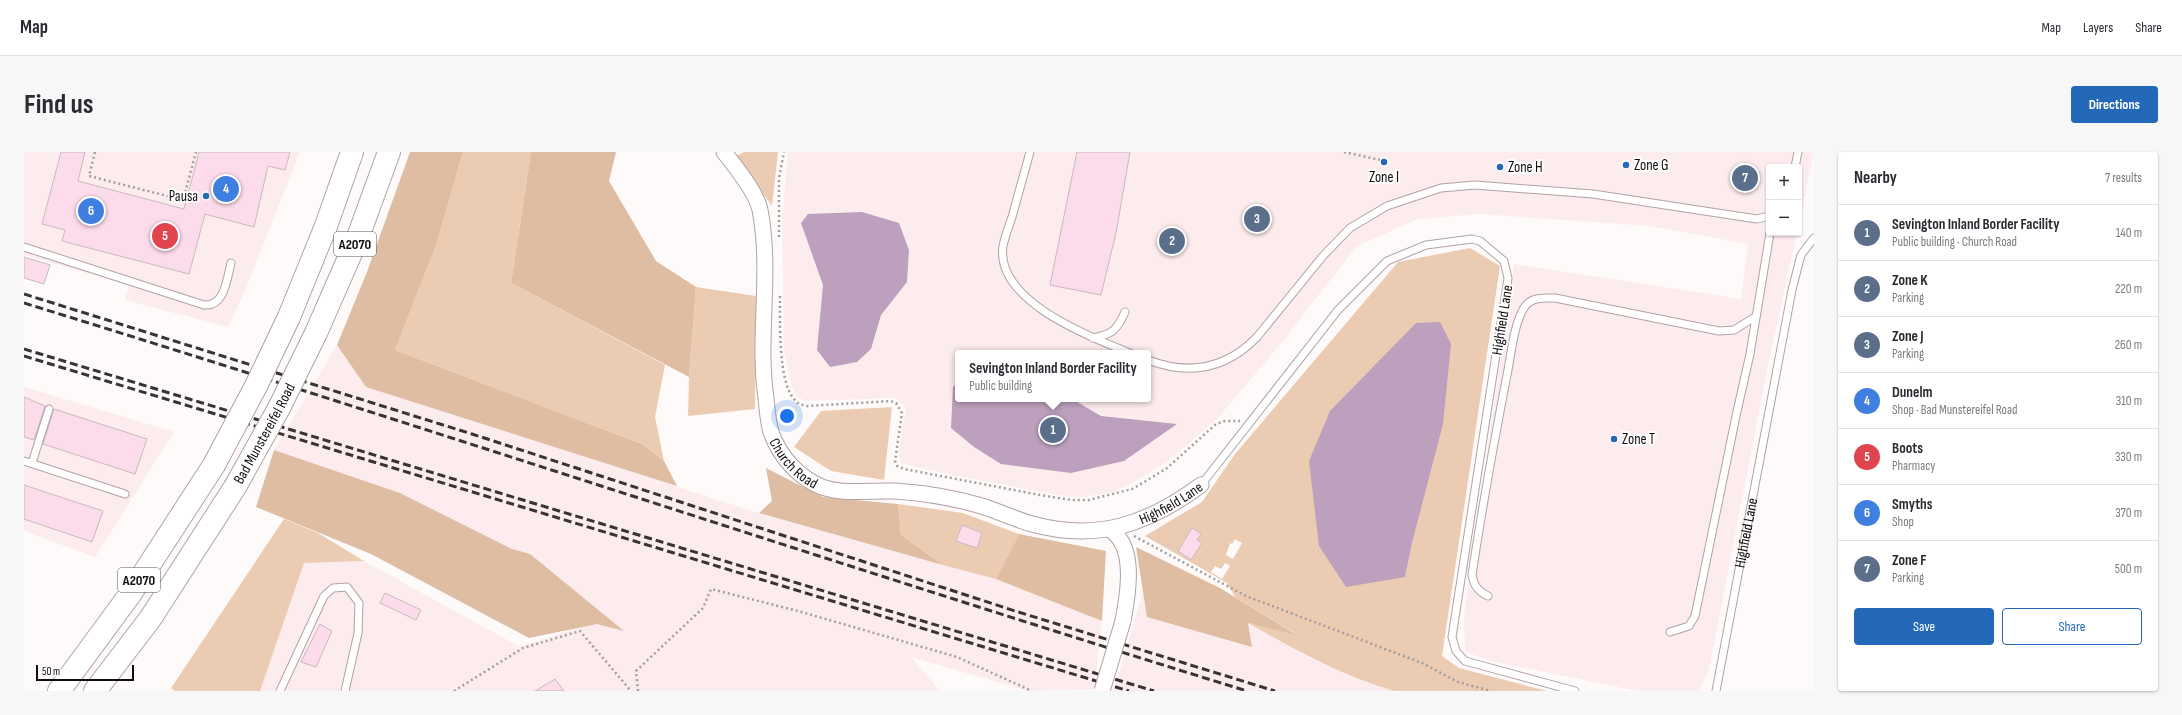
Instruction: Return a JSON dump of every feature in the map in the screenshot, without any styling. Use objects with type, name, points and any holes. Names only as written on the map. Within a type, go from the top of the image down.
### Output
[{"type":"highway","name":"Bad Munstereifel Road","points":[[59,691],[131,593],[214,465],[256,386],[290,317],[326,226],[352,152]]},
{"type":"highway","name":"Bad Munstereifel Road","points":[[95,691],[150,619],[235,487],[279,408],[316,333],[358,237],[389,152]]},
{"type":"street","name":"Church Road","points":[[724,152],[741,174],[760,208],[764,257],[763,379],[768,419],[776,445],[799,473],[810,481],[835,490],[928,494],[983,506],[1030,524],[1054,529],[1081,531],[1116,528]]},
{"type":"street","name":"Highfield Lane","points":[[1116,528],[1146,519],[1175,504],[1201,485]]},
{"type":"street","points":[[1102,691],[1123,621],[1128,589],[1128,567],[1121,539],[1116,528]]},
{"type":"lane","points":[[1030,152],[1003,247],[1004,264],[1010,281],[1039,307],[1072,328],[1123,350]]},
{"type":"lane","points":[[1796,164],[1798,152]]},
{"type":"lane","points":[[1151,361],[1185,369],[1207,367],[1226,361],[1245,350],[1258,338],[1323,256],[1350,228],[1387,206],[1441,188],[1475,186],[1593,194],[1757,219],[1766,217]]},
{"type":"lane","points":[[1670,632],[1689,626],[1695,616],[1750,354],[1769,236]]},
{"type":"lane","name":"Highfield Lane","points":[[1716,691],[1792,290],[1801,255],[1814,238]]},
{"type":"lane","name":"Highfield Lane","points":[[1201,485],[1215,470],[1250,422],[1338,310],[1387,261],[1426,246],[1472,239],[1480,241],[1504,260],[1508,278],[1452,637],[1456,651],[1465,661],[1575,691]]},
{"type":"lane","points":[[24,247],[204,305],[215,304],[222,294],[231,263]]},
{"type":"lane","points":[[1488,596],[1481,592],[1474,584],[1472,575],[1488,469],[1511,356],[1521,314],[1527,304],[1539,298],[1554,298],[1719,331],[1734,330],[1755,317]]},
{"type":"lane","points":[[1093,338],[1106,336],[1118,328],[1125,312]]},
{"type":"lane","points":[[32,463],[49,409]]},
{"type":"lane","points":[[24,461],[125,494]]},
{"type":"lane","points":[[280,691],[324,596],[333,588],[348,587],[359,603],[358,632],[345,691]]},
{"type":"path","points":[[95,152],[89,176],[183,200],[196,152]]},
{"type":"path","points":[[779,243],[778,178],[784,152]]},
{"type":"path","points":[[1344,152],[1385,161]]},
{"type":"path","points":[[780,290],[780,353],[793,399],[799,404],[807,406],[891,401],[896,403],[902,414],[895,461],[898,466],[904,468],[1071,500],[1089,500],[1132,489],[1146,481],[1167,468],[1216,424],[1225,421],[1250,422]]},
{"type":"path","points":[[1116,528],[1246,596],[1422,663],[1458,682],[1490,691]]},
{"type":"path","points":[[638,691],[636,671],[703,608],[711,588],[798,611],[957,657],[1032,691]]},
{"type":"path","points":[[454,691],[523,648],[580,631],[632,691]]},
{"type":"shaded area","points":[[24,152],[300,152],[245,291],[228,327],[125,300],[129,285],[24,255]]},
{"type":"shaded area","points":[[410,152],[463,152],[436,246],[395,350],[642,444],[664,461],[677,486],[366,387],[337,345],[367,272]]},
{"type":"shaded area","points":[[463,152],[531,152],[511,283],[665,365],[655,417],[664,461],[642,444],[395,350],[436,246]]},
{"type":"shaded area","points":[[531,152],[616,152],[609,181],[656,261],[696,287],[689,377],[511,283]]},
{"type":"shaded area","points":[[744,152],[778,152],[772,206],[736,156]]},
{"type":"shaded area","points":[[788,152],[1814,152],[1802,210],[1802,164],[1766,164],[1766,236],[1796,236],[1767,370],[1709,670],[1699,691],[1637,691],[1491,661],[1465,652],[1464,615],[1514,264],[1741,299],[1748,244],[1650,226],[1479,214],[1418,219],[1357,246],[1274,352],[1217,419],[1177,454],[1143,477],[1113,492],[1084,497],[1069,497],[952,475],[900,463],[899,452],[906,409],[903,404],[894,398],[806,401],[797,397],[792,387],[784,350],[782,219]]},
{"type":"shaded area","points":[[862,212],[899,223],[909,250],[907,282],[881,315],[871,349],[857,362],[830,367],[817,350],[823,285],[801,223],[808,214]]},
{"type":"shaded area","points":[[1470,248],[1500,266],[1442,656],[1459,668],[1547,691],[1394,691],[1356,678],[1319,662],[1248,623],[1296,634],[1235,597],[1227,583],[1145,536],[1202,502],[1235,454],[1398,262]],"holes":[[[1416,323],[1413,539],[1405,577]],[[1192,528],[1201,534],[1197,540],[1201,543],[1191,560],[1178,551]],[[1235,539],[1242,543],[1233,559],[1226,555],[1230,543],[1232,544]],[[1225,563],[1230,566],[1222,579],[1211,572],[1215,566],[1221,569]]]},
{"type":"shaded area","points":[[696,287],[756,296],[755,409],[688,416],[689,377]]},
{"type":"shaded area","points":[[1440,322],[1451,344],[1443,424],[1413,539],[1405,577],[1346,587],[1319,546],[1309,461],[1330,411],[1416,323]]},
{"type":"shaded area","points":[[337,345],[399,352],[664,461],[677,487],[759,513],[996,579],[1102,621],[1094,690],[1028,691],[911,657],[940,691],[260,691],[304,563],[364,561],[520,647],[580,627],[512,549],[400,493],[274,450]]},
{"type":"shaded area","points":[[955,385],[955,402],[1077,402],[1101,416],[1177,424],[1124,461],[1071,473],[1001,464],[974,447],[951,428],[953,387]]},
{"type":"shaded area","points":[[24,387],[174,432],[95,557],[24,531]]},
{"type":"shaded area","points":[[892,407],[884,480],[831,471],[794,447],[821,411]]},
{"type":"shaded area","points":[[274,450],[400,493],[512,549],[530,554],[624,631],[597,624],[529,638],[371,554],[256,507]]},
{"type":"shaded area","points":[[766,468],[823,497],[898,504],[901,535],[943,565],[759,513],[772,501]]},
{"type":"shaded area","points":[[898,504],[963,513],[1019,534],[996,579],[943,565],[901,535]],"holes":[[[962,525],[982,533],[977,548],[956,541]]]},
{"type":"shaded area","points":[[284,519],[318,533],[364,561],[304,563],[260,691],[175,691],[171,688]]},
{"type":"shaded area","points":[[1019,534],[1106,551],[1102,621],[996,579]]},
{"type":"shaded area","points":[[1136,547],[1220,588],[1297,635],[1248,623],[1252,647],[1147,617]]},
{"type":"shaded area","points":[[1143,592],[1248,623],[1312,659],[1376,686],[1394,691],[1114,691]]},
{"type":"building","points":[[61,152],[85,152],[78,181],[184,209],[199,152],[290,152],[285,170],[268,166],[254,227],[205,214],[189,274],[62,241],[65,230],[42,224]]},
{"type":"building","points":[[1077,152],[1130,152],[1116,233],[1101,295],[1050,285]]},
{"type":"building","points":[[24,257],[50,265],[44,284],[24,278]]},
{"type":"building","points":[[24,397],[45,406],[34,440],[24,437]]},
{"type":"building","points":[[54,409],[147,439],[135,474],[43,444]]},
{"type":"building","points":[[24,485],[103,511],[92,542],[24,519]]},
{"type":"building","points":[[962,525],[982,533],[977,548],[956,541]]},
{"type":"building","points":[[1192,528],[1201,534],[1197,540],[1202,543],[1191,560],[1178,551]]},
{"type":"building","points":[[385,593],[421,610],[416,620],[380,603]]},
{"type":"building","points":[[320,624],[332,631],[316,667],[301,662]]},
{"type":"building","points":[[555,679],[564,691],[535,691]]},
{"type":"railway","points":[[24,294],[472,434],[1015,611],[1275,691]]},
{"type":"railway","points":[[24,303],[1247,691]]},
{"type":"railway","points":[[24,349],[1154,691]]},
{"type":"railway","points":[[24,356],[1129,691]]},
{"type":"place","name":"Zone I","points":[[1384,162]]},
{"type":"place","name":"Zone G","points":[[1626,165]]},
{"type":"place","name":"Zone H","points":[[1500,167]]},
{"type":"place","name":"Zone F","points":[[1745,178]]},
{"type":"place","name":"Dunelm","points":[[226,189]]},
{"type":"place","name":"Pausa","points":[[206,196]]},
{"type":"place","name":"Smyths","points":[[91,211]]},
{"type":"place","name":"Zone J","points":[[1257,219]]},
{"type":"place","name":"Boots","points":[[165,236]]},
{"type":"place","name":"Zone K","points":[[1172,241]]},
{"type":"place","name":"Sevington Inland Border Facility","points":[[1053,430]]},
{"type":"place","name":"Zone T","points":[[1614,439]]}]
